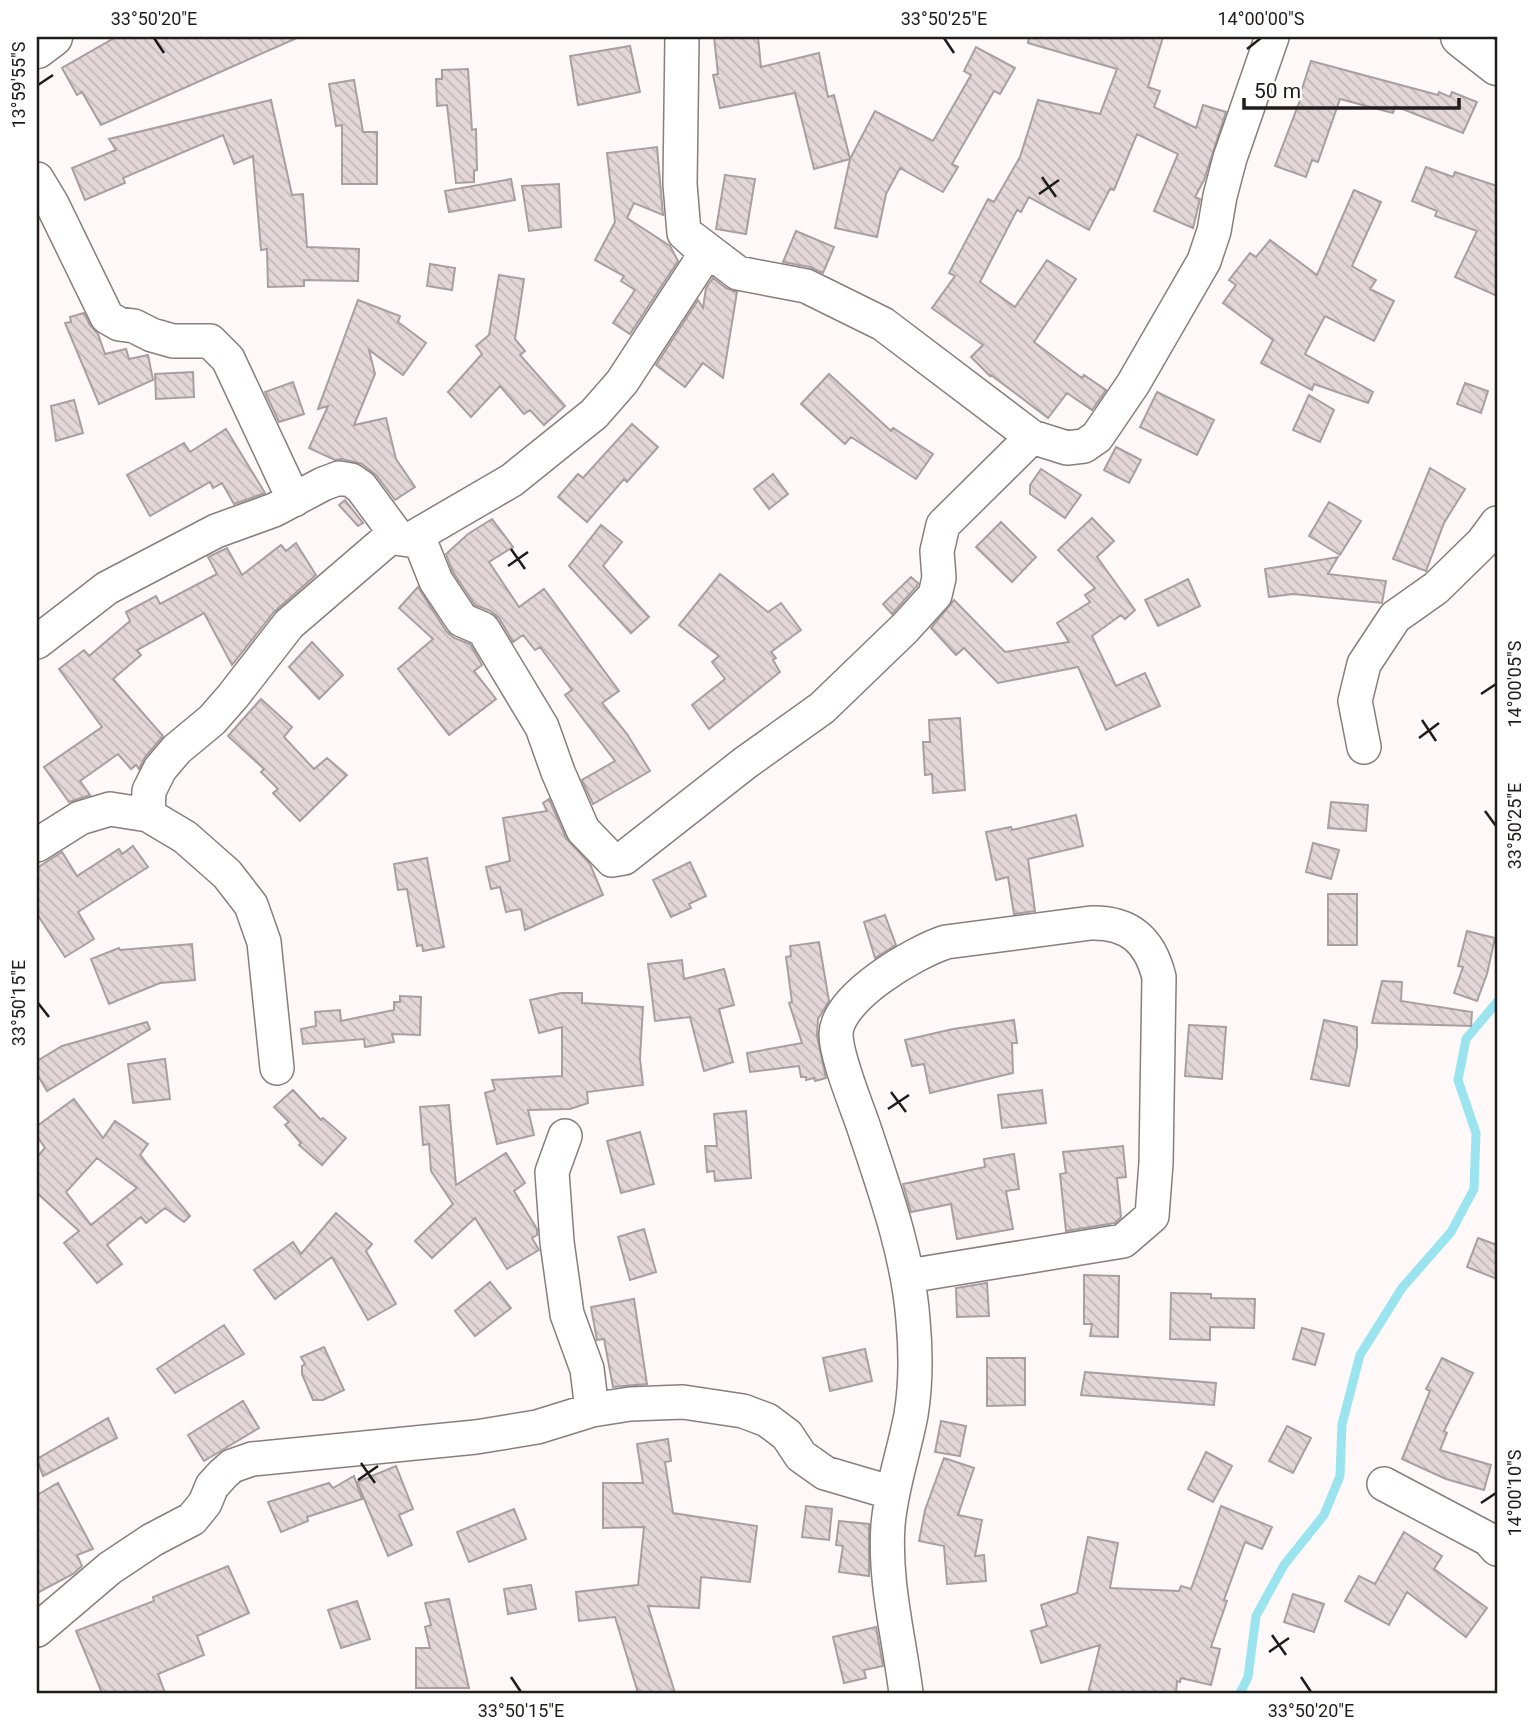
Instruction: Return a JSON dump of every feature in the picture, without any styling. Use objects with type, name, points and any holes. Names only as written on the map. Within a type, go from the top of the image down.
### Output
[{"type":"street","points":[[37,48],[53,37]]},
{"type":"street","points":[[148,815],[149,791],[160,769],[177,749],[212,719],[233,696],[289,624],[406,535],[512,480],[594,414],[622,382],[706,253],[684,233],[680,184],[682,37]]},
{"type":"street","points":[[684,233],[737,273],[806,286],[883,324],[1032,437],[1067,448],[1084,446],[1097,437],[1133,384],[1204,261],[1230,158],[1272,37]]},
{"type":"street","points":[[1460,37],[1497,66]]},
{"type":"street","points":[[37,179],[107,317],[119,324],[134,326],[173,341],[210,341],[228,359],[294,500]]},
{"type":"street","points":[[37,642],[107,588],[216,531],[294,500],[323,484],[340,478],[351,480],[361,487],[406,535],[462,620],[483,629],[542,727],[583,830],[612,860],[624,858],[745,763],[822,708],[905,628],[935,595],[939,578],[937,551],[943,525],[1032,437]]},
{"type":"street","points":[[1364,747],[1355,701],[1364,664],[1395,617],[1436,587],[1483,542],[1497,523]]},
{"type":"street","points":[[37,845],[80,818],[110,809],[148,815],[185,836],[219,866],[251,905],[264,942],[277,1068]]},
{"type":"street","points":[[906,1693],[889,1589],[888,1525],[911,1415],[916,1367],[913,1320],[908,1276],[883,1184],[845,1070],[836,1034],[840,1019],[848,1005],[863,990],[930,947],[946,942],[1091,923],[1107,922],[1125,927],[1150,952],[1159,977],[1156,1163],[1152,1216],[1123,1241],[908,1276]]},
{"type":"street","points":[[565,1136],[552,1172],[557,1242],[567,1314],[587,1369],[592,1410]]},
{"type":"street","points":[[37,1630],[110,1568],[152,1540],[192,1519],[205,1503],[212,1486],[232,1466],[252,1459],[513,1431],[537,1427],[592,1410],[630,1404],[683,1402],[743,1411],[766,1420],[787,1435],[801,1456],[825,1472],[893,1493]]},
{"type":"street","points":[[1384,1484],[1488,1539],[1497,1549]]},
{"type":"building","points":[[116,37],[299,37],[101,125],[82,92],[77,95],[62,68]]},
{"type":"building","points":[[714,37],[758,37],[761,67],[819,53],[828,97],[834,95],[850,159],[814,169],[795,93],[720,108],[713,75],[718,74]]},
{"type":"building","points":[[1029,37],[1163,37],[1148,87],[1160,91],[1154,107],[1196,128],[1203,105],[1226,112],[1204,180],[1195,197],[1200,199],[1193,228],[1154,211],[1178,154],[1137,134],[1114,190],[1110,189],[1089,230],[1029,197],[1021,212],[1017,210],[980,282],[1015,307],[1047,260],[1076,279],[1034,342],[1082,378],[1084,375],[1106,390],[1092,410],[1067,393],[1048,418],[990,376],[971,357],[983,345],[932,308],[955,276],[949,273],[988,199],[994,202],[1020,157],[1038,100],[1100,114],[1117,69],[1028,43]]},
{"type":"building","points":[[630,46],[640,92],[578,105],[570,56]]},
{"type":"building","points":[[976,47],[1015,68],[1000,94],[994,91],[952,164],[958,167],[943,192],[900,168],[886,194],[877,237],[835,228],[850,159],[875,111],[933,141],[971,75],[964,71]]},
{"type":"building","points":[[1311,61],[1438,95],[1439,92],[1450,97],[1452,92],[1477,102],[1463,133],[1395,106],[1393,113],[1340,99],[1318,162],[1312,160],[1306,177],[1275,166],[1302,95]]},
{"type":"building","points":[[468,69],[472,130],[476,129],[477,170],[474,171],[474,182],[456,183],[447,105],[437,106],[436,79],[442,79],[442,70]]},
{"type":"building","points":[[354,80],[363,132],[377,132],[377,184],[342,184],[342,125],[336,126],[329,84]]},
{"type":"building","points":[[271,100],[292,195],[303,194],[307,247],[359,249],[358,281],[304,280],[304,286],[268,287],[267,249],[261,250],[253,156],[234,164],[223,135],[123,178],[125,183],[85,200],[72,168],[116,150],[109,139]]},
{"type":"building","points":[[657,147],[663,215],[634,203],[627,218],[670,246],[678,261],[630,334],[613,323],[635,290],[621,281],[624,276],[595,260],[615,222],[607,153]]},
{"type":"building","points":[[1426,167],[1453,177],[1455,172],[1497,186],[1497,296],[1455,277],[1477,231],[1435,216],[1437,211],[1412,201]]},
{"type":"building","points":[[725,175],[755,179],[746,234],[716,229]]},
{"type":"building","points":[[511,179],[515,200],[449,212],[445,191]]},
{"type":"building","points":[[559,184],[561,227],[529,231],[522,186]]},
{"type":"building","points":[[1354,190],[1381,202],[1352,266],[1376,280],[1370,289],[1394,301],[1374,341],[1325,316],[1305,354],[1373,392],[1368,403],[1314,384],[1312,390],[1261,363],[1273,340],[1223,303],[1236,285],[1229,280],[1250,253],[1256,257],[1270,240],[1317,275]]},
{"type":"building","points":[[796,231],[834,247],[823,273],[810,267],[783,262]]},
{"type":"building","points":[[430,264],[455,268],[452,290],[427,286]]},
{"type":"building","points":[[499,275],[524,279],[515,339],[525,351],[520,355],[565,406],[544,425],[530,410],[524,414],[500,386],[471,417],[448,392],[482,354],[476,346],[489,335]]},
{"type":"building","points":[[713,278],[737,292],[723,378],[703,363],[685,387],[656,365],[698,300],[703,308],[706,288]]},
{"type":"building","points":[[358,300],[400,316],[398,322],[426,343],[403,375],[369,350],[375,374],[354,425],[386,418],[396,459],[415,487],[395,500],[376,475],[362,464],[335,460],[309,448],[328,406],[318,409]]},
{"type":"building","points":[[84,313],[98,334],[105,354],[126,349],[129,359],[148,355],[153,380],[99,404],[65,323],[71,322],[70,317]]},
{"type":"building","points":[[193,372],[194,397],[156,399],[155,374]]},
{"type":"building","points":[[829,374],[891,431],[893,428],[933,454],[916,479],[851,437],[845,444],[801,404]]},
{"type":"building","points":[[293,382],[304,414],[279,422],[265,392]]},
{"type":"building","points":[[1465,383],[1488,391],[1481,413],[1457,404]]},
{"type":"building","points":[[1157,392],[1214,420],[1197,455],[1140,427]]},
{"type":"building","points":[[1309,395],[1334,410],[1320,442],[1293,430]]},
{"type":"building","points":[[74,400],[83,433],[56,441],[51,406]]},
{"type":"building","points":[[632,424],[658,447],[627,482],[624,479],[587,522],[558,497],[578,474],[583,478]]},
{"type":"building","points":[[226,429],[265,493],[234,504],[222,483],[213,488],[210,482],[150,516],[127,475],[184,443],[190,452]]},
{"type":"building","points":[[1116,447],[1141,460],[1129,483],[1104,470]]},
{"type":"building","points":[[1430,468],[1465,489],[1444,523],[1426,571],[1393,559]]},
{"type":"building","points":[[1041,469],[1081,495],[1065,518],[1030,494],[1030,485]]},
{"type":"building","points":[[773,474],[788,494],[769,509],[754,489]]},
{"type":"building","points":[[345,500],[363,523],[358,526],[339,505]]},
{"type":"building","points":[[1329,502],[1361,521],[1340,555],[1309,536]]},
{"type":"building","points":[[1092,518],[1114,541],[1097,557],[1135,610],[1125,619],[1121,615],[1092,636],[1116,686],[1145,673],[1160,706],[1106,730],[1078,667],[998,683],[964,648],[956,655],[931,628],[954,600],[1005,652],[1069,642],[1057,623],[1090,602],[1085,595],[1095,588],[1058,550]]},
{"type":"building","points":[[492,519],[513,547],[489,562],[519,607],[544,589],[619,691],[602,703],[627,734],[650,771],[593,804],[582,780],[615,761],[565,695],[572,690],[540,647],[535,650],[523,635],[513,642],[499,618],[491,611],[475,605],[453,572],[446,554],[468,534]]},
{"type":"building","points":[[1001,522],[1036,557],[1012,582],[976,547]]},
{"type":"building","points":[[601,525],[622,542],[603,566],[649,617],[631,633],[569,566]]},
{"type":"building","points":[[296,543],[316,575],[274,612],[232,665],[204,613],[137,650],[141,655],[113,679],[163,736],[145,757],[139,769],[136,765],[131,769],[118,754],[80,781],[90,795],[69,802],[44,767],[102,727],[59,669],[84,650],[89,656],[130,621],[126,612],[156,596],[160,604],[217,574],[208,557],[227,548],[242,575],[281,545],[286,551]]},
{"type":"building","points":[[1338,557],[1328,574],[1386,581],[1382,603],[1293,594],[1269,597],[1265,569]]},
{"type":"building","points":[[720,574],[768,612],[781,603],[801,630],[771,652],[780,672],[709,729],[692,705],[725,679],[712,662],[719,656],[679,625]]},
{"type":"building","points":[[911,577],[918,583],[917,586],[892,614],[883,604]]},
{"type":"building","points":[[1188,579],[1200,606],[1158,626],[1145,600]]},
{"type":"building","points":[[418,587],[446,631],[454,638],[470,644],[482,665],[474,671],[496,699],[449,735],[398,669],[433,639],[399,608]]},
{"type":"building","points":[[312,642],[343,675],[319,699],[289,667]]},
{"type":"building","points":[[261,699],[292,727],[284,737],[314,769],[327,758],[347,775],[300,821],[273,793],[278,789],[261,772],[264,769],[228,736]]},
{"type":"building","points":[[960,718],[965,790],[933,793],[932,774],[925,775],[923,742],[930,742],[929,720]]},
{"type":"building","points":[[549,799],[566,838],[590,864],[603,895],[525,930],[521,909],[506,912],[500,887],[491,889],[486,867],[510,861],[503,818],[547,811],[543,803]]},
{"type":"building","points":[[1331,802],[1368,805],[1366,831],[1328,828]]},
{"type":"building","points":[[1076,815],[1083,846],[1028,859],[1035,911],[1014,914],[1008,877],[996,880],[986,832],[1011,827],[1012,830]]},
{"type":"building","points":[[1313,843],[1339,850],[1331,879],[1306,872]]},
{"type":"building","points":[[133,846],[148,867],[78,912],[94,939],[65,957],[37,914],[37,868],[62,852],[77,876],[119,849],[122,854]]},
{"type":"building","points":[[427,858],[444,947],[423,951],[422,945],[417,946],[407,889],[398,890],[394,864]]},
{"type":"building","points":[[690,862],[706,896],[689,904],[691,908],[671,917],[653,880]]},
{"type":"building","points":[[1328,894],[1357,894],[1357,945],[1328,945]]},
{"type":"building","points":[[885,915],[896,945],[875,958],[864,922]]},
{"type":"building","points":[[1467,931],[1495,938],[1487,974],[1477,1001],[1454,993],[1463,967],[1458,966]]},
{"type":"building","points":[[819,942],[829,1001],[818,1019],[817,1036],[826,1078],[806,1080],[806,1077],[801,1077],[799,1066],[750,1072],[747,1053],[802,1043],[789,1003],[792,1002],[786,957],[791,956],[790,946]]},
{"type":"building","points":[[192,944],[195,980],[160,983],[109,1004],[91,959],[119,948]]},
{"type":"building","points":[[682,960],[684,979],[724,969],[734,1005],[719,1009],[733,1062],[704,1071],[690,1017],[655,1021],[648,964]]},
{"type":"building","points":[[1382,981],[1402,982],[1401,1001],[1472,1012],[1471,1026],[1372,1023]]},
{"type":"building","points":[[561,993],[582,993],[582,1003],[643,1007],[640,1059],[643,1085],[587,1092],[588,1103],[570,1109],[528,1110],[534,1135],[497,1144],[485,1093],[495,1090],[492,1080],[562,1076],[562,1027],[539,1033],[530,1000]]},
{"type":"building","points":[[400,996],[421,997],[420,1035],[392,1034],[394,1042],[365,1047],[364,1039],[303,1044],[301,1029],[316,1026],[315,1012],[340,1010],[341,1021],[394,1010],[394,1002],[400,1002]]},
{"type":"building","points":[[1014,1020],[1017,1043],[1012,1043],[1013,1073],[930,1093],[924,1064],[912,1066],[905,1040],[953,1029]]},
{"type":"building","points":[[1324,1020],[1357,1027],[1357,1047],[1349,1086],[1311,1079]]},
{"type":"building","points":[[147,1022],[150,1029],[47,1091],[37,1074],[37,1061],[62,1046]]},
{"type":"building","points":[[1189,1025],[1226,1027],[1222,1079],[1185,1076]]},
{"type":"building","points":[[165,1059],[170,1099],[133,1103],[128,1064]]},
{"type":"building","points":[[293,1090],[321,1120],[323,1118],[346,1138],[322,1165],[299,1145],[301,1143],[285,1125],[289,1122],[274,1107]]},
{"type":"building","points":[[1042,1090],[1046,1123],[1002,1128],[998,1095]]},
{"type":"building","points":[[74,1099],[103,1138],[115,1121],[148,1144],[140,1155],[190,1216],[184,1222],[165,1208],[146,1223],[141,1217],[107,1245],[122,1264],[97,1283],[64,1243],[79,1231],[37,1193],[37,1157],[45,1148],[37,1136],[37,1126]],"holes":[[[97,1158],[137,1188],[91,1225],[66,1192]]]},
{"type":"building","points":[[449,1105],[456,1185],[506,1153],[525,1183],[514,1191],[537,1229],[537,1235],[532,1238],[539,1250],[507,1269],[475,1218],[432,1258],[415,1241],[453,1204],[431,1171],[429,1144],[423,1145],[420,1107]]},
{"type":"building","points":[[746,1111],[751,1178],[715,1181],[714,1171],[707,1172],[705,1146],[717,1146],[714,1114]]},
{"type":"building","points":[[640,1132],[654,1184],[621,1193],[607,1141]]},
{"type":"building","points":[[1123,1146],[1126,1177],[1117,1178],[1121,1217],[1115,1223],[1066,1231],[1060,1174],[1066,1173],[1063,1152]]},
{"type":"building","points":[[1014,1154],[1019,1189],[1006,1191],[1013,1229],[957,1239],[951,1204],[911,1212],[903,1184],[985,1167],[984,1159]]},
{"type":"building","points":[[336,1213],[372,1244],[366,1251],[396,1304],[368,1320],[332,1257],[275,1299],[254,1270],[293,1242],[301,1254]]},
{"type":"building","points":[[644,1229],[656,1272],[630,1280],[618,1237]]},
{"type":"building","points":[[1478,1238],[1497,1245],[1497,1279],[1467,1267]]},
{"type":"building","points":[[1084,1275],[1119,1276],[1118,1337],[1090,1336],[1092,1324],[1084,1324]]},
{"type":"building","points":[[490,1282],[511,1308],[475,1336],[455,1311]]},
{"type":"building","points":[[987,1283],[989,1316],[957,1317],[956,1288]]},
{"type":"building","points":[[1171,1293],[1211,1294],[1211,1298],[1255,1299],[1254,1328],[1210,1327],[1210,1340],[1170,1339]]},
{"type":"building","points":[[634,1299],[647,1384],[613,1387],[604,1339],[597,1340],[591,1307]]},
{"type":"building","points":[[224,1325],[244,1354],[175,1393],[157,1369]]},
{"type":"building","points":[[1302,1328],[1324,1334],[1315,1365],[1293,1359]]},
{"type":"building","points":[[324,1347],[344,1390],[323,1400],[313,1400],[302,1374],[302,1366],[305,1364],[301,1357]]},
{"type":"building","points":[[865,1349],[872,1381],[830,1391],[823,1358]]},
{"type":"building","points":[[987,1358],[1025,1358],[1025,1405],[987,1406]]},
{"type":"building","points":[[1442,1358],[1473,1373],[1444,1431],[1447,1433],[1440,1450],[1491,1465],[1484,1490],[1446,1479],[1402,1459],[1430,1391],[1426,1389]]},
{"type":"building","points":[[1085,1372],[1216,1383],[1214,1405],[1081,1395]]},
{"type":"building","points":[[243,1401],[259,1428],[204,1461],[188,1435]]},
{"type":"building","points":[[108,1418],[117,1438],[43,1476],[37,1459]]},
{"type":"building","points":[[941,1421],[966,1426],[960,1456],[935,1452]]},
{"type":"building","points":[[1287,1426],[1311,1438],[1293,1473],[1269,1461]]},
{"type":"building","points":[[668,1439],[671,1461],[665,1462],[673,1513],[757,1526],[750,1582],[701,1577],[699,1608],[648,1606],[675,1693],[638,1693],[615,1617],[579,1621],[576,1592],[638,1585],[644,1527],[603,1528],[603,1483],[643,1483],[637,1444]]},
{"type":"building","points":[[1206,1452],[1232,1466],[1213,1502],[1188,1489]]},
{"type":"building","points":[[944,1458],[974,1468],[958,1515],[982,1520],[975,1556],[984,1555],[986,1581],[947,1584],[944,1546],[919,1541],[925,1510]]},
{"type":"building","points":[[396,1466],[413,1509],[399,1515],[412,1545],[388,1556],[357,1482]]},
{"type":"building","points":[[354,1476],[362,1499],[307,1517],[308,1521],[281,1532],[268,1502],[329,1483],[333,1488]]},
{"type":"building","points":[[58,1483],[93,1549],[77,1555],[82,1566],[73,1574],[37,1593],[37,1495]]},
{"type":"building","points":[[806,1506],[832,1509],[829,1540],[802,1537]]},
{"type":"building","points":[[1221,1506],[1272,1527],[1262,1549],[1245,1542],[1224,1600],[1227,1601],[1211,1647],[1220,1649],[1211,1685],[1181,1678],[1180,1682],[1177,1681],[1176,1693],[1088,1693],[1100,1645],[1041,1663],[1031,1631],[1047,1626],[1041,1605],[1077,1593],[1088,1537],[1118,1543],[1110,1588],[1179,1591],[1181,1586],[1191,1589]]},
{"type":"building","points":[[514,1509],[526,1539],[469,1562],[457,1532]]},
{"type":"building","points":[[839,1521],[869,1524],[869,1576],[839,1572],[843,1546],[836,1545]]},
{"type":"building","points":[[1404,1532],[1442,1556],[1434,1569],[1487,1608],[1466,1637],[1407,1592],[1389,1625],[1345,1601],[1359,1576],[1375,1584]]},
{"type":"building","points":[[228,1566],[249,1613],[197,1636],[204,1655],[158,1674],[165,1693],[102,1693],[76,1631],[154,1601],[153,1597]]},
{"type":"building","points":[[531,1585],[536,1609],[508,1614],[504,1589]]},
{"type":"building","points":[[1293,1594],[1324,1604],[1314,1632],[1284,1622]]},
{"type":"building","points":[[449,1599],[469,1688],[416,1688],[416,1648],[430,1648],[425,1627],[431,1625],[425,1603]]},
{"type":"building","points":[[357,1601],[370,1639],[341,1648],[328,1610]]},
{"type":"building","points":[[876,1627],[883,1666],[864,1670],[866,1678],[844,1683],[833,1637]]},
{"type":"waterway","points":[[1240,1693],[1248,1677],[1256,1616],[1284,1565],[1324,1515],[1340,1476],[1342,1424],[1360,1355],[1402,1288],[1451,1232],[1474,1189],[1476,1133],[1458,1080],[1466,1039],[1497,1002]]}]
